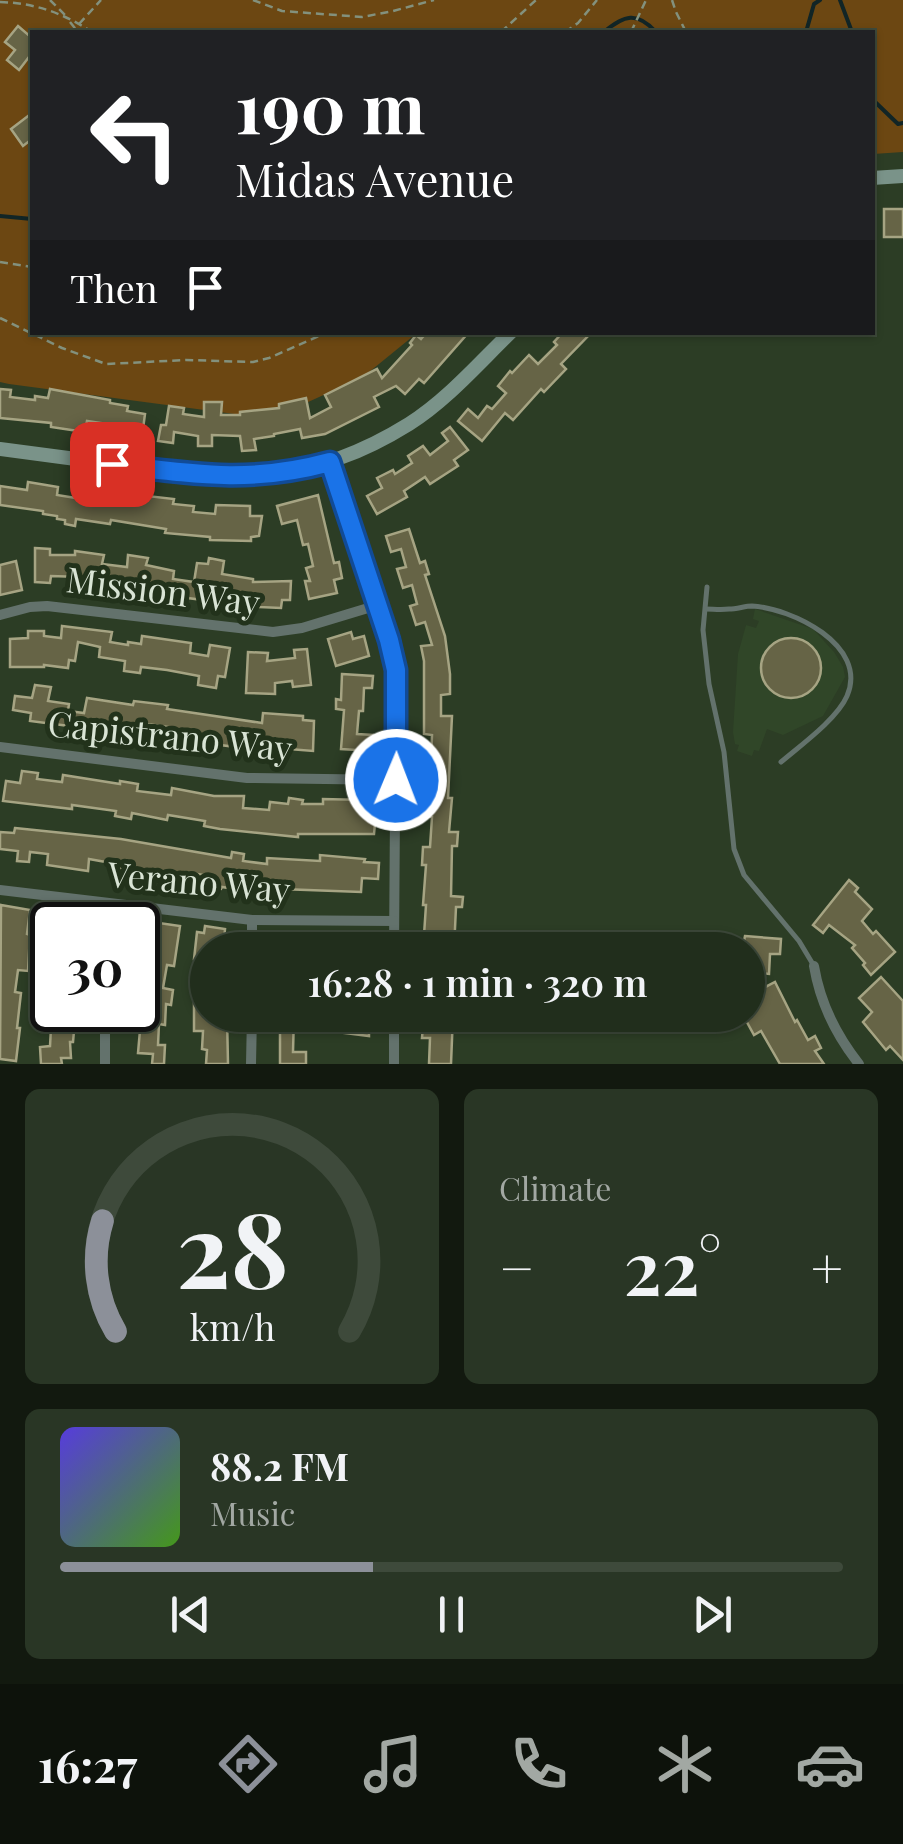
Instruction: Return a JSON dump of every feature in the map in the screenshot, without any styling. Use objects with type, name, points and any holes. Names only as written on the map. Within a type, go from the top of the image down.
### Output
[{"type":"street","points":[[875,178],[903,176]]},
{"type":"street","points":[[0,449],[222,476],[279,474],[330,462],[410,423],[509,335]]},
{"type":"street","points":[[330,462],[396,670],[394,932]]},
{"type":"street","name":"Mission Way","points":[[0,615],[47,606],[273,632],[302,628],[378,605]]},
{"type":"street","name":"Capistrano Way","points":[[0,747],[247,778],[396,780]]},
{"type":"street","name":"Verano Way","points":[[0,890],[99,902]]},
{"type":"street","name":"Verano Way","points":[[160,909],[252,920],[394,921]]},
{"type":"street","points":[[252,920],[252,932]]},
{"type":"street","points":[[814,966],[824,1008],[859,1064]]},
{"type":"street","points":[[104,1064],[105,1032]]},
{"type":"street","points":[[251,1064],[252,1032]]},
{"type":"street","points":[[394,1032],[394,1064]]},
{"type":"lane","points":[[708,587],[703,630],[709,684],[724,752],[734,849],[744,876],[814,966]]},
{"type":"lane","points":[[706,609],[751,606],[784,613],[826,634],[846,659],[850,688],[846,699],[781,762]]},
{"type":"path","points":[[50,0],[77,30]]},
{"type":"path","points":[[80,24],[101,0]]},
{"type":"path","points":[[253,0],[282,11],[362,16],[434,0]]},
{"type":"path","points":[[503,30],[536,0]]},
{"type":"path","points":[[568,30],[597,0]]},
{"type":"path","points":[[633,30],[646,0]]},
{"type":"path","points":[[672,0],[685,30]]},
{"type":"path","points":[[0,2],[35,4],[89,30]]},
{"type":"path","points":[[0,262],[30,267]]},
{"type":"path","points":[[0,318],[30,333]]},
{"type":"path","points":[[35,335],[106,364],[253,362],[321,335]]},
{"type":"shaded area","points":[[0,0],[903,0],[903,152],[875,154],[875,30],[30,30],[30,335],[415,335],[363,377],[306,403],[242,415],[0,382]]},
{"type":"shaded area","points":[[755,609],[813,629],[834,652],[845,677],[823,716],[783,735],[767,729],[759,751],[754,750],[752,756],[737,751],[739,745],[735,744],[733,732],[738,654],[746,625],[756,628],[759,621],[753,619]]},
{"type":"building","points":[[18,26],[30,36],[30,56],[19,70],[7,60],[15,50],[5,42]]},
{"type":"building","points":[[30,115],[30,141],[23,146],[11,129]]},
{"type":"building","points":[[884,209],[903,209],[903,237],[884,237]]},
{"type":"building","points":[[416,335],[421,339],[424,335],[466,335],[424,383],[419,379],[405,394],[396,386],[374,397],[379,407],[325,434],[302,438],[300,429],[274,434],[254,439],[256,450],[242,451],[240,436],[212,435],[212,446],[198,446],[198,436],[174,432],[173,443],[158,441],[169,406],[184,408],[183,414],[204,417],[204,402],[222,402],[221,415],[240,415],[306,398],[310,418],[331,407],[325,395],[377,369],[382,378],[412,345]]},
{"type":"building","points":[[560,335],[589,335],[561,364],[566,369],[544,392],[541,389],[513,420],[505,413],[482,441],[458,421],[468,409],[478,418],[487,406],[492,409],[506,393],[498,386],[510,371],[529,355],[538,364],[557,345],[554,342]]},
{"type":"building","points":[[0,389],[11,390],[10,397],[35,400],[35,396],[48,398],[50,389],[110,400],[128,406],[127,411],[145,414],[143,429],[133,428],[132,438],[113,435],[114,425],[87,421],[85,432],[51,427],[51,423],[0,418]]},
{"type":"building","points":[[450,427],[468,450],[454,460],[458,466],[430,484],[425,477],[404,491],[407,497],[377,514],[367,496],[382,488],[377,478],[393,470],[395,474],[412,463],[408,456],[423,446],[430,455],[448,441],[442,433]]},
{"type":"building","points":[[28,482],[58,487],[57,495],[82,499],[102,501],[104,491],[174,499],[173,504],[194,506],[193,512],[215,514],[216,505],[250,506],[250,516],[262,516],[259,536],[251,537],[251,541],[210,540],[111,520],[110,524],[76,519],[75,526],[43,511],[0,505],[0,486],[27,490]]},
{"type":"building","points":[[318,495],[334,563],[339,562],[342,578],[334,580],[337,593],[309,599],[306,568],[313,566],[308,544],[303,545],[297,520],[282,524],[277,506]]},
{"type":"building","points":[[409,529],[420,563],[425,561],[429,574],[425,575],[445,636],[450,694],[441,695],[441,716],[452,716],[449,832],[458,832],[457,846],[452,846],[451,896],[463,897],[462,907],[456,907],[455,932],[424,932],[423,847],[430,847],[432,817],[424,816],[426,786],[422,786],[424,765],[431,765],[432,735],[424,734],[421,646],[432,645],[425,622],[416,625],[410,606],[417,604],[412,585],[403,588],[397,569],[406,567],[401,549],[391,552],[386,536]]},
{"type":"building","points":[[35,548],[50,549],[50,555],[75,555],[75,551],[104,555],[102,564],[127,567],[128,555],[148,558],[146,565],[174,571],[173,579],[194,582],[197,563],[208,564],[209,558],[224,561],[222,574],[253,582],[291,581],[290,600],[282,600],[281,608],[259,607],[233,604],[234,597],[212,594],[211,601],[79,584],[81,577],[51,576],[50,583],[35,582]]},
{"type":"building","points":[[16,561],[22,590],[0,595],[0,565]]},
{"type":"building","points":[[62,626],[112,632],[110,642],[128,645],[141,644],[142,636],[191,643],[190,653],[208,656],[210,645],[230,648],[225,677],[218,676],[216,688],[198,685],[199,676],[167,670],[141,667],[140,673],[124,671],[125,661],[99,657],[100,647],[78,642],[75,661],[69,660],[68,668],[10,667],[10,639],[28,638],[28,631],[44,631],[44,636],[61,638]]},
{"type":"building","points":[[351,632],[353,639],[364,636],[369,656],[336,666],[328,639]]},
{"type":"building","points":[[791,638],[813,646],[821,668],[813,690],[791,698],[769,690],[761,668],[769,646]]},
{"type":"building","points":[[307,649],[311,685],[275,683],[275,694],[246,693],[248,652],[268,653],[267,661],[295,658],[294,650]]},
{"type":"building","points":[[342,674],[373,676],[372,688],[364,688],[357,734],[373,735],[372,751],[341,749],[344,710],[336,709],[336,699],[341,700]]},
{"type":"building","points":[[35,685],[51,687],[48,701],[69,704],[68,711],[84,713],[87,698],[133,705],[134,701],[168,705],[167,709],[262,723],[263,713],[303,716],[303,720],[314,721],[313,751],[237,741],[236,747],[166,738],[168,727],[146,724],[145,736],[30,721],[31,713],[13,710],[15,696],[32,698]]},
{"type":"building","points":[[22,771],[38,773],[37,779],[62,782],[63,775],[120,781],[138,784],[137,791],[171,795],[172,788],[214,796],[244,796],[243,808],[269,810],[270,802],[288,804],[289,798],[303,800],[302,804],[323,804],[323,799],[365,800],[365,804],[379,805],[378,824],[374,834],[298,837],[220,829],[204,826],[205,821],[168,815],[167,820],[132,813],[131,819],[115,816],[116,811],[3,801],[6,781],[20,783]]},
{"type":"building","points":[[15,828],[121,839],[231,858],[232,852],[244,854],[243,861],[267,864],[267,858],[320,861],[320,855],[365,859],[364,862],[379,863],[378,879],[362,878],[361,892],[281,889],[242,878],[240,890],[208,887],[209,876],[186,872],[165,872],[164,881],[129,876],[130,870],[117,868],[117,864],[89,859],[88,871],[47,865],[48,854],[30,852],[29,862],[17,861],[18,851],[0,849],[0,832],[14,833]]},
{"type":"building","points":[[849,880],[872,909],[862,921],[895,952],[871,975],[852,948],[855,945],[829,925],[823,933],[813,925]]},
{"type":"building","points":[[1,905],[30,910],[30,935],[28,971],[18,970],[15,992],[21,993],[16,1061],[0,1059]]},
{"type":"building","points":[[160,923],[180,926],[174,966],[167,965],[163,988],[173,990],[171,1005],[166,1004],[165,1025],[160,1024]]},
{"type":"building","points":[[205,926],[225,929],[225,932],[204,932]]},
{"type":"building","points":[[765,938],[781,939],[780,954],[770,954],[769,974],[765,974]]},
{"type":"building","points":[[881,977],[903,1001],[903,1060],[890,1046],[886,1050],[863,1022],[872,1012],[859,998]]},
{"type":"building","points":[[775,982],[808,1040],[815,1036],[821,1048],[815,1051],[824,1064],[780,1064],[762,1032],[765,1032],[765,987]]},
{"type":"building","points":[[51,1032],[74,1032],[71,1058],[61,1058],[62,1064],[41,1064],[40,1047],[50,1046]]},
{"type":"building","points":[[140,1032],[159,1032],[158,1045],[165,1045],[164,1064],[152,1064],[153,1054],[138,1053]]},
{"type":"building","points":[[203,1032],[227,1032],[228,1064],[206,1064],[207,1050],[202,1049]]},
{"type":"building","points":[[280,1032],[294,1032],[293,1052],[306,1052],[306,1064],[280,1064]]},
{"type":"building","points":[[423,1032],[452,1032],[451,1064],[429,1064],[430,1038],[422,1038]]},
{"type":"waterway","points":[[807,30],[814,4],[820,0]]},
{"type":"waterway","points":[[840,0],[851,30]]},
{"type":"waterway","points":[[607,30],[630,18],[643,21],[654,30]]},
{"type":"waterway","points":[[875,102],[898,124],[903,123]]},
{"type":"waterway","points":[[0,216],[30,219]]},
{"type":"route","points":[[112,464],[241,477],[279,474],[330,462],[396,670],[396,780]]}]
